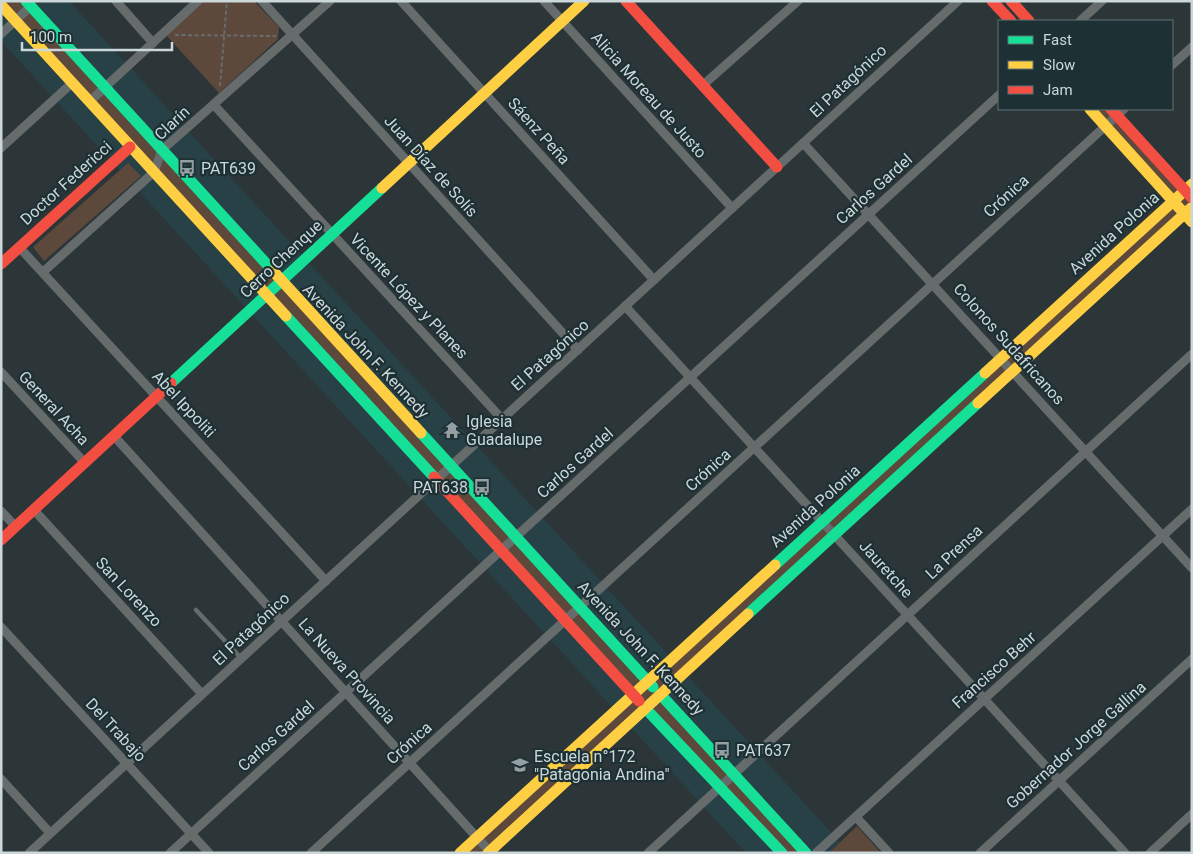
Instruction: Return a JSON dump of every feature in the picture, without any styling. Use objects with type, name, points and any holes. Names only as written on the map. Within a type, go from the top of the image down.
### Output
[{"type":"main road","name":"Cerro Chenque","points":[[1,540],[584,1]]},
{"type":"main road","points":[[992,1],[1010,20]]},
{"type":"main road","points":[[1011,1],[1028,20]]},
{"type":"main road","points":[[632,3],[702,85],[777,167]]},
{"type":"main road","name":"Avenida John F. Kennedy","points":[[29,4],[515,538],[735,773],[806,853]]},
{"type":"main road","name":"Avenida John F. Kennedy","points":[[1,5],[502,550],[564,621],[782,853]]},
{"type":"main road","points":[[1091,110],[1173,201],[1189,214]]},
{"type":"main road","points":[[1118,111],[1189,190]]},
{"type":"main road","name":"Doctor Federicci","points":[[1,264],[130,147]]},
{"type":"main road","name":"Avenida Polonia","points":[[460,853],[1173,201],[1189,190]]},
{"type":"main road","name":"Avenida Polonia","points":[[490,852],[1012,372],[1189,214]]},
{"type":"street","points":[[116,1],[153,43]]},
{"type":"street","points":[[89,102],[198,1]]},
{"type":"street","name":"Juan Díaz de Solís","points":[[262,1],[294,34],[408,164],[578,350]]},
{"type":"street","name":"Clarín","points":[[43,272],[154,172],[162,150],[330,1]]},
{"type":"street","name":"Sáenz Peña","points":[[401,1],[654,280]]},
{"type":"street","name":"Alicia Moreau de Justo","points":[[544,1],[732,208]]},
{"type":"street","points":[[702,85],[798,1]]},
{"type":"street","name":"El Patagónico","points":[[29,853],[958,1]]},
{"type":"street","points":[[1081,20],[1102,1]]},
{"type":"street","points":[[1,34],[16,21],[29,4]]},
{"type":"street","points":[[1173,64],[1192,47]]},
{"type":"street","points":[[1,148],[72,83]]},
{"type":"street","name":"Carlos Gardel","points":[[170,853],[998,96]]},
{"type":"street","name":"Vicente López y Planes","points":[[214,105],[502,419]]},
{"type":"street","name":"Crónica","points":[[311,853],[1106,126],[1118,111]]},
{"type":"street","name":"Colonos Sudafricanos","points":[[803,143],[1192,568]]},
{"type":"street","name":"Abel Ippoliti","points":[[20,247],[326,581]]},
{"type":"street","name":"Jauretche","points":[[626,306],[1125,853]]},
{"type":"street","name":"La Prensa","points":[[648,853],[1192,354]]},
{"type":"street","name":"General Acha","points":[[1,372],[85,463]]},
{"type":"street","name":"La Nueva Provincia","points":[[114,436],[490,852]]},
{"type":"street","name":"Francisco Behr","points":[[816,853],[1192,509]]},
{"type":"street","name":"San Lorenzo","points":[[34,510],[202,694]]},
{"type":"street","points":[[1,511],[16,527]]},
{"type":"street","name":"Del Trabajo","points":[[1,627],[209,853]]},
{"type":"street","name":"Gobernador Jorge Gallina","points":[[980,853],[1192,659]]},
{"type":"street","points":[[1,779],[50,834]]},
{"type":"street","points":[[1150,853],[1192,814]]},
{"type":"street","points":[[856,817],[890,853]]},
{"type":"lane","points":[[196,610],[241,658]]},
{"type":"path","points":[[219,93],[227,1]]},
{"type":"path","points":[[175,35],[279,36]]},
{"type":"shaded area","points":[[1,1],[69,1],[850,853],[746,853],[1,41]]},
{"type":"shaded area","points":[[1,1],[26,1],[647,681],[1173,201],[1091,110],[1112,110],[1185,190],[1192,184],[1185,214],[661,695],[806,853],[782,853],[646,709],[488,853],[460,853],[633,695]]},
{"type":"shaded area","points":[[203,1],[254,1],[279,27],[278,39],[219,93],[166,35]]},
{"type":"shaded area","points":[[128,163],[141,176],[44,261],[33,247]]},
{"type":"shaded area","points":[[857,826],[881,853],[829,853]]},
{"type":"traffic: fast","points":[[26,1],[273,271]]},
{"type":"traffic: fast","points":[[171,383],[382,188]]},
{"type":"traffic: fast","points":[[286,316],[434,477]]},
{"type":"traffic: fast","points":[[775,565],[985,373]]},
{"type":"traffic: fast","points":[[748,614],[978,403]]},
{"type":"traffic: fast","points":[[421,433],[653,687]]},
{"type":"traffic: fast","points":[[661,695],[806,853]]},
{"type":"traffic: fast","points":[[646,709],[782,853]]},
{"type":"traffic: slow","points":[[382,188],[584,1]]},
{"type":"traffic: slow","points":[[1,5],[286,316]]},
{"type":"traffic: slow","points":[[1091,110],[1192,222]]},
{"type":"traffic: slow","points":[[985,373],[1192,184]]},
{"type":"traffic: slow","points":[[978,403],[1192,207]]},
{"type":"traffic: slow","points":[[273,271],[421,433]]},
{"type":"traffic: slow","points":[[460,853],[775,565]]},
{"type":"traffic: slow","points":[[488,853],[748,614]]},
{"type":"traffic: jam","points":[[626,1],[777,167]]},
{"type":"traffic: jam","points":[[992,1],[1010,20]]},
{"type":"traffic: jam","points":[[1011,1],[1028,20]]},
{"type":"traffic: jam","points":[[1112,110],[1192,198]]},
{"type":"traffic: jam","points":[[1,264],[130,147]]},
{"type":"traffic: jam","points":[[1,540],[171,383]]},
{"type":"traffic: jam","points":[[434,477],[639,701]]},
{"type":"place","name":"PAT639","points":[[187,168]]},
{"type":"place","name":"Iglesia Guadalupe","points":[[452,430]]},
{"type":"place","name":"PAT638","points":[[482,487]]},
{"type":"place","name":"PAT637","points":[[722,750]]},
{"type":"place","name":"Escuela n°172 \"Patagonia Andina\"","points":[[520,765]]}]
